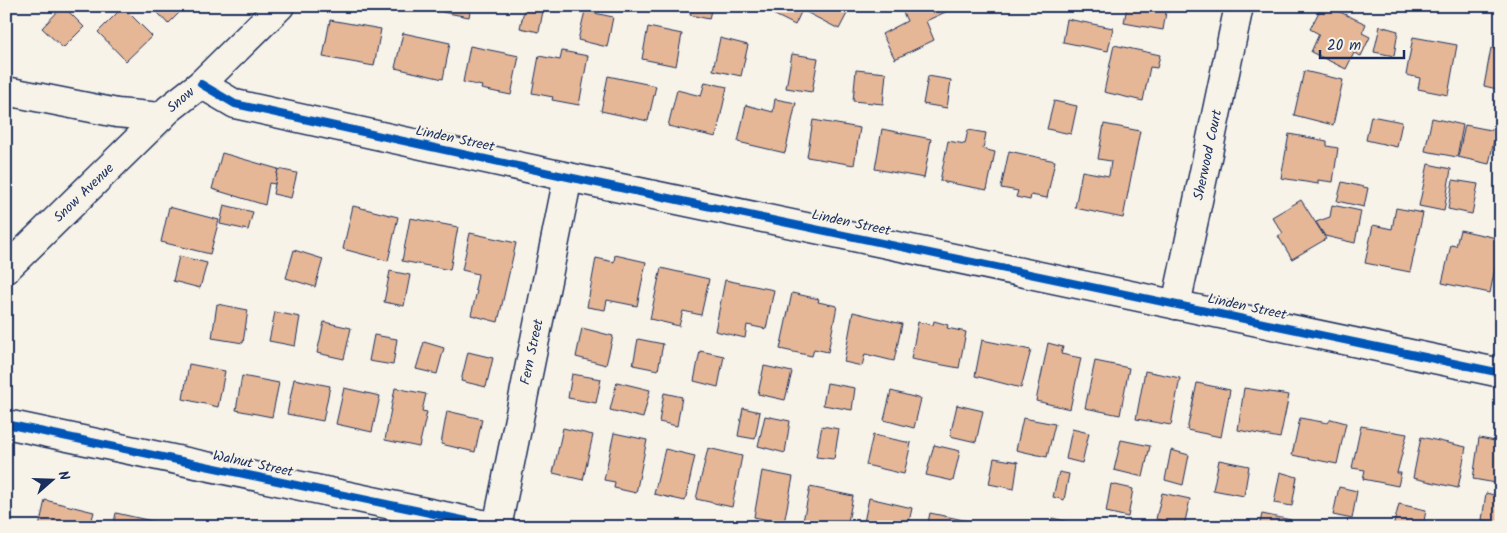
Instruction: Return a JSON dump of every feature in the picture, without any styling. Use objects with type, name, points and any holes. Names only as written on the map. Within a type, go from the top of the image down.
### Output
[{"type":"street","points":[[201,84],[280,6]]},
{"type":"street","name":"Sherwood Court","points":[[1176,305],[1239,6]]},
{"type":"street","name":"Snow","points":[[162,117],[169,109],[201,84]]},
{"type":"street","name":"Linden Street","points":[[201,84],[235,104],[568,177],[1501,373]]},
{"type":"street","points":[[6,91],[116,112],[162,117]]},
{"type":"street","name":"Snow Avenue","points":[[6,269],[162,117]]},
{"type":"street","name":"Fern Street","points":[[496,527],[568,177]]},
{"type":"street","name":"Walnut Street","points":[[6,424],[496,527]]},
{"type":"building","points":[[63,6],[84,27],[63,48],[42,28]]},
{"type":"building","points":[[152,6],[186,6],[168,24]]},
{"type":"building","points":[[443,6],[471,6],[469,17],[442,12]]},
{"type":"building","points":[[525,6],[544,6],[539,32],[520,28]]},
{"type":"building","points":[[692,6],[712,6],[709,19],[690,15]]},
{"type":"building","points":[[774,6],[851,6],[839,29],[802,10],[795,25],[771,13]]},
{"type":"building","points":[[900,6],[953,6],[954,8],[926,21],[934,40],[895,59],[882,34],[907,21]]},
{"type":"building","points":[[1127,6],[1167,6],[1163,30],[1124,23]]},
{"type":"building","points":[[1322,6],[1327,6],[1366,24],[1362,33],[1370,37],[1361,56],[1354,53],[1346,69],[1311,52],[1319,34],[1310,29]]},
{"type":"building","points":[[123,7],[152,36],[126,61],[98,32]]},
{"type":"building","points":[[585,11],[613,17],[607,47],[578,40]]},
{"type":"building","points":[[1067,19],[1113,28],[1108,51],[1063,42]]},
{"type":"building","points":[[330,20],[381,29],[374,66],[323,57]]},
{"type":"building","points":[[1380,26],[1398,31],[1394,56],[1374,52]]},
{"type":"building","points":[[648,27],[682,34],[676,66],[642,59]]},
{"type":"building","points":[[403,33],[450,43],[443,79],[395,68]]},
{"type":"building","points":[[1413,37],[1457,45],[1448,95],[1418,89],[1420,78],[1406,75]]},
{"type":"building","points":[[720,38],[748,45],[741,76],[713,70]]},
{"type":"building","points":[[1114,45],[1160,55],[1157,68],[1150,67],[1143,101],[1104,92]]},
{"type":"building","points":[[470,46],[519,56],[511,95],[481,89],[482,86],[463,82]]},
{"type":"building","points":[[1491,48],[1501,50],[1501,90],[1484,86]]},
{"type":"building","points":[[562,51],[588,56],[579,105],[552,100],[553,97],[532,93],[539,56],[560,60]]},
{"type":"building","points":[[792,54],[818,58],[812,92],[786,88]]},
{"type":"building","points":[[856,70],[886,73],[883,104],[853,101]]},
{"type":"building","points":[[1304,71],[1343,80],[1333,125],[1294,115]]},
{"type":"building","points":[[608,76],[656,86],[648,121],[601,111]]},
{"type":"building","points":[[928,76],[951,80],[947,108],[923,104]]},
{"type":"building","points":[[705,82],[727,87],[716,137],[668,126],[677,90],[701,96]]},
{"type":"building","points":[[775,99],[796,103],[785,153],[738,142],[746,105],[773,112]]},
{"type":"building","points":[[1054,101],[1077,106],[1071,134],[1047,129]]},
{"type":"building","points":[[1371,116],[1402,122],[1397,147],[1366,140]]},
{"type":"building","points":[[1432,118],[1463,125],[1457,157],[1425,151]]},
{"type":"building","points":[[813,120],[860,128],[854,165],[807,157]]},
{"type":"building","points":[[1104,124],[1140,131],[1123,218],[1075,208],[1082,171],[1109,176],[1111,161],[1098,159]]},
{"type":"building","points":[[1465,125],[1496,131],[1489,164],[1458,157]]},
{"type":"building","points":[[882,129],[931,139],[924,178],[875,169]]},
{"type":"building","points":[[968,130],[986,133],[983,149],[995,152],[987,190],[940,181],[948,141],[965,144]]},
{"type":"building","points":[[1289,134],[1327,141],[1327,146],[1338,148],[1333,182],[1318,180],[1318,184],[1281,178]]},
{"type":"building","points":[[1009,151],[1055,161],[1047,198],[1031,195],[1030,200],[1016,197],[1018,191],[1001,188]]},
{"type":"building","points":[[222,153],[278,169],[275,184],[269,183],[265,205],[212,189]]},
{"type":"building","points":[[1428,164],[1451,169],[1444,211],[1419,206]]},
{"type":"building","points":[[278,169],[297,173],[291,198],[273,194]]},
{"type":"building","points":[[1453,180],[1478,184],[1472,214],[1448,209]]},
{"type":"building","points":[[1342,182],[1368,188],[1364,207],[1337,201]]},
{"type":"building","points":[[1301,200],[1326,239],[1292,259],[1278,236],[1283,233],[1272,217]]},
{"type":"building","points":[[224,205],[253,212],[248,230],[220,224]]},
{"type":"building","points":[[1332,205],[1361,211],[1355,243],[1325,236],[1316,222],[1330,217]]},
{"type":"building","points":[[353,206],[398,217],[388,261],[343,249]]},
{"type":"building","points":[[169,207],[219,220],[210,254],[161,242]]},
{"type":"building","points":[[1396,208],[1423,213],[1410,272],[1365,263],[1373,225],[1392,229]]},
{"type":"building","points":[[410,218],[458,227],[450,270],[402,261]]},
{"type":"building","points":[[1460,230],[1501,239],[1490,293],[1442,283],[1451,245],[1456,246]]},
{"type":"building","points":[[470,233],[516,243],[498,322],[471,315],[477,291],[475,290],[478,274],[462,270]]},
{"type":"building","points":[[294,250],[323,259],[315,287],[286,278]]},
{"type":"building","points":[[615,255],[646,262],[637,306],[607,300],[605,310],[587,307],[596,258],[614,262]]},
{"type":"building","points":[[179,256],[207,263],[200,288],[173,281]]},
{"type":"building","points":[[661,268],[709,279],[701,315],[683,311],[679,326],[650,319]]},
{"type":"building","points":[[390,271],[410,275],[404,306],[384,302]]},
{"type":"building","points":[[725,280],[774,290],[766,329],[747,325],[745,338],[715,331]]},
{"type":"building","points":[[792,293],[819,299],[818,302],[837,306],[828,352],[814,349],[812,356],[780,349]]},
{"type":"building","points":[[217,304],[248,310],[243,343],[212,338]]},
{"type":"building","points":[[275,312],[300,317],[295,346],[269,341]]},
{"type":"building","points":[[853,312],[902,324],[894,361],[865,354],[862,366],[844,362]]},
{"type":"building","points":[[934,321],[948,325],[947,328],[966,332],[959,368],[911,359],[918,322],[933,325]]},
{"type":"building","points":[[324,322],[351,328],[344,359],[317,353]]},
{"type":"building","points":[[582,328],[613,336],[606,365],[576,357]]},
{"type":"building","points":[[374,335],[397,339],[393,365],[369,361]]},
{"type":"building","points":[[638,339],[663,344],[658,370],[633,365]]},
{"type":"building","points":[[982,340],[1031,350],[1021,388],[975,376]]},
{"type":"building","points":[[424,342],[444,348],[437,374],[416,369]]},
{"type":"building","points":[[1048,343],[1063,347],[1061,354],[1081,358],[1070,409],[1036,401]]},
{"type":"building","points":[[700,351],[724,356],[718,387],[694,381]]},
{"type":"building","points":[[468,352],[493,358],[486,387],[461,381]]},
{"type":"building","points":[[1095,361],[1129,368],[1120,415],[1085,408]]},
{"type":"building","points":[[189,364],[225,371],[218,407],[183,399]]},
{"type":"building","points":[[764,366],[792,372],[785,400],[758,394]]},
{"type":"building","points":[[1145,371],[1180,378],[1171,425],[1136,419]]},
{"type":"building","points":[[572,374],[601,379],[596,403],[568,398]]},
{"type":"building","points":[[242,376],[279,383],[272,417],[236,410]]},
{"type":"building","points":[[294,379],[330,386],[323,421],[287,414]]},
{"type":"building","points":[[617,382],[650,390],[643,418],[610,410]]},
{"type":"building","points":[[827,383],[855,388],[852,410],[823,405]]},
{"type":"building","points":[[1197,383],[1230,390],[1221,437],[1187,430]]},
{"type":"building","points":[[344,388],[380,396],[372,432],[336,424]]},
{"type":"building","points":[[395,388],[426,394],[422,411],[427,412],[419,447],[385,440]]},
{"type":"building","points":[[1244,388],[1289,395],[1280,438],[1238,430]]},
{"type":"building","points":[[891,391],[921,399],[914,428],[884,420]]},
{"type":"building","points":[[664,393],[682,397],[677,426],[659,422]]},
{"type":"building","points":[[957,405],[983,411],[976,442],[950,436]]},
{"type":"building","points":[[743,408],[760,412],[755,439],[738,436]]},
{"type":"building","points":[[447,411],[482,419],[475,452],[441,444]]},
{"type":"building","points":[[765,416],[790,421],[785,453],[758,446]]},
{"type":"building","points":[[1023,418],[1055,424],[1047,457],[1016,450]]},
{"type":"building","points":[[1300,418],[1328,423],[1331,419],[1346,423],[1337,464],[1292,455]]},
{"type":"building","points":[[822,426],[839,429],[834,459],[816,457]]},
{"type":"building","points":[[1361,426],[1407,434],[1397,473],[1401,473],[1398,486],[1363,479],[1365,470],[1352,468]]},
{"type":"building","points":[[563,428],[593,435],[583,480],[553,473]]},
{"type":"building","points":[[1072,429],[1089,433],[1082,463],[1066,459]]},
{"type":"building","points":[[614,433],[647,440],[636,493],[614,488],[615,482],[604,480]]},
{"type":"building","points":[[873,435],[911,443],[904,474],[866,465]]},
{"type":"building","points":[[1421,437],[1466,447],[1458,488],[1413,478]]},
{"type":"building","points":[[1479,438],[1501,442],[1501,523],[1482,520],[1486,493],[1494,495],[1496,483],[1473,479]]},
{"type":"building","points":[[1121,440],[1150,446],[1143,477],[1114,470]]},
{"type":"building","points":[[934,445],[960,451],[953,481],[926,475]]},
{"type":"building","points":[[708,448],[742,456],[732,507],[696,499]]},
{"type":"building","points":[[665,449],[695,456],[685,501],[654,494]]},
{"type":"building","points":[[1171,450],[1189,455],[1183,485],[1165,480]]},
{"type":"building","points":[[994,458],[1018,462],[1014,489],[989,484]]},
{"type":"building","points":[[1219,460],[1249,466],[1244,496],[1213,490]]},
{"type":"building","points":[[762,471],[793,477],[784,523],[754,517]]},
{"type":"building","points":[[1059,472],[1069,474],[1064,500],[1053,497]]},
{"type":"building","points":[[1280,472],[1297,477],[1292,506],[1274,503]]},
{"type":"building","points":[[1111,484],[1133,489],[1128,517],[1106,512]]},
{"type":"building","points":[[810,487],[853,496],[847,527],[802,526]]},
{"type":"building","points":[[1339,487],[1357,491],[1352,519],[1333,515]]},
{"type":"building","points":[[1162,493],[1190,499],[1184,526],[1156,519]]},
{"type":"building","points":[[869,498],[912,508],[908,527],[863,527]]},
{"type":"building","points":[[45,500],[94,512],[90,527],[39,527]]},
{"type":"building","points":[[1399,504],[1426,510],[1423,527],[1393,527]]},
{"type":"building","points":[[116,513],[165,524],[165,527],[113,527]]},
{"type":"building","points":[[930,513],[973,522],[972,527],[927,527]]},
{"type":"building","points":[[1262,514],[1291,520],[1290,527],[1259,527]]},
{"type":"building","points":[[1052,518],[1069,522],[1068,527],[1050,527]]},
{"type":"cycle path","points":[[201,84],[235,104],[568,177],[1501,373]]},
{"type":"cycle path","points":[[6,424],[496,527]]}]
